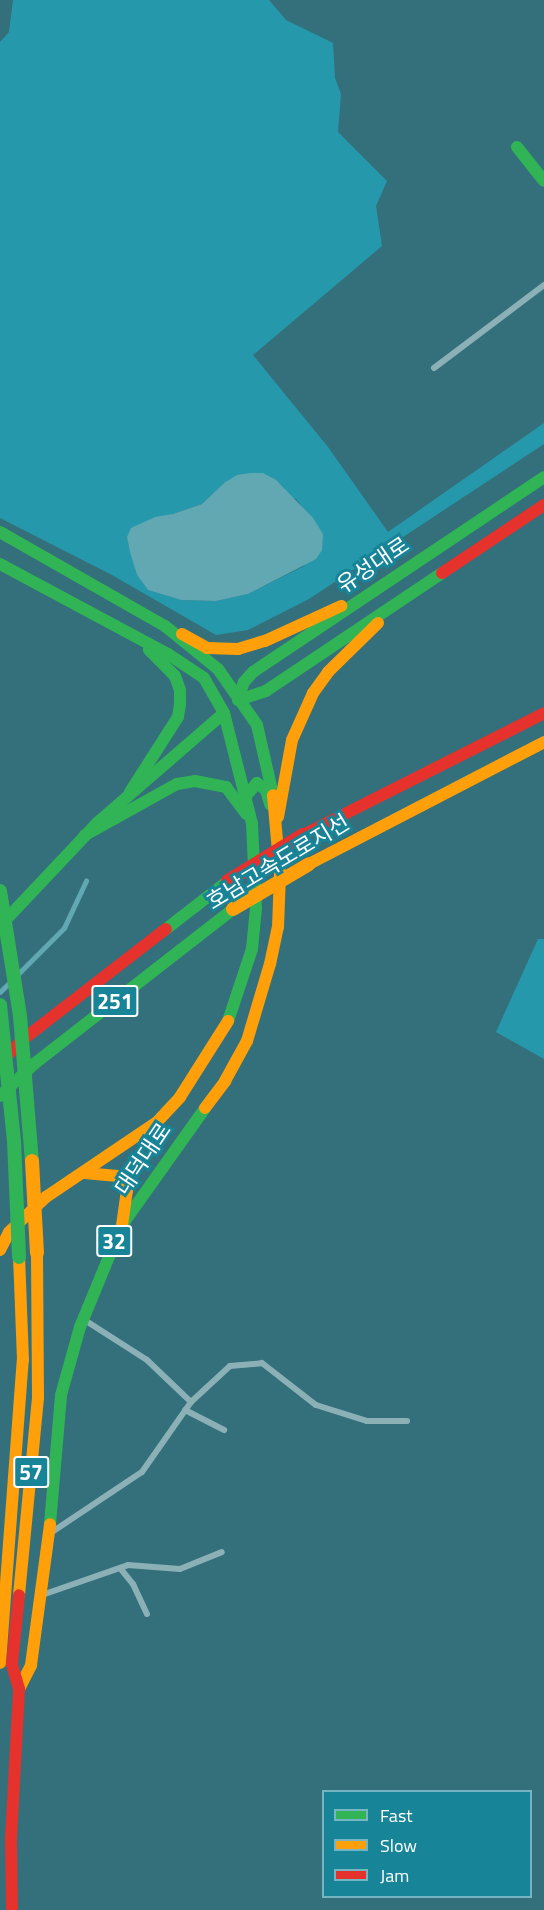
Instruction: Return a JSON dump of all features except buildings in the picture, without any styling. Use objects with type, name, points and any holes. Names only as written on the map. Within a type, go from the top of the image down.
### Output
[{"type":"main road","points":[[518,147],[544,181]]},
{"type":"main road","name":"유성대로","points":[[238,700],[244,682],[253,672],[544,477]]},
{"type":"main road","name":"유성대로","points":[[0,926],[130,792],[238,700],[266,691],[544,505]]},
{"type":"main road","points":[[0,532],[207,648],[238,649],[265,641],[367,596]]},
{"type":"main road","points":[[0,564],[141,641],[175,676],[180,690],[178,717],[130,792]]},
{"type":"main road","name":"32","points":[[277,824],[292,740],[313,693],[328,672],[361,638],[409,595]]},
{"type":"main road","name":"대덕대로","points":[[19,1689],[31,1665],[41,1595],[49,1534],[61,1395],[83,1319],[122,1225],[136,1208],[182,1138],[225,1081],[247,1041],[270,964],[278,927],[280,874],[277,824],[266,754],[257,725],[218,669],[165,626]]},
{"type":"main road","name":"대덕대로","points":[[0,1250],[9,1232],[46,1197],[157,1122],[196,1075],[231,1016],[252,949],[256,908],[252,824],[224,713],[204,678],[168,654],[141,641]]},
{"type":"main road","name":"호남고속도로지선","points":[[0,1063],[21,1041],[228,881],[303,835],[544,713]]},
{"type":"main road","name":"호남고속도로지선","points":[[0,1096],[34,1064],[233,909],[309,864],[544,742]]},
{"type":"main road","points":[[86,835],[177,784],[195,781],[226,787],[240,802],[252,824]]},
{"type":"main road","points":[[246,796],[257,783],[266,790],[277,824]]},
{"type":"main road","name":"대덕대로","points":[[0,891],[20,1016],[28,1093],[37,1253],[38,1398],[12,1664],[19,1689],[11,1838],[12,1910]]},
{"type":"main road","name":"57","points":[[0,1005],[14,1141],[23,1360],[0,1663]]},
{"type":"main road","points":[[84,1173],[118,1176],[127,1190],[122,1225]]},
{"type":"street","points":[[434,368],[544,285]]},
{"type":"street","points":[[83,1319],[147,1360],[191,1402]]},
{"type":"street","points":[[49,1534],[142,1472],[191,1402],[230,1366],[262,1363],[316,1405],[367,1421],[407,1421]]},
{"type":"street","points":[[185,1410],[224,1430]]},
{"type":"street","points":[[41,1595],[120,1568],[142,1565],[180,1569],[222,1552]]},
{"type":"street","points":[[120,1568],[133,1584],[147,1614]]},
{"type":"shaded area","points":[[13,0],[269,0],[286,20],[333,43],[335,78],[341,94],[338,132],[387,181],[376,206],[382,246],[253,355],[328,447],[388,532],[544,423],[544,444],[309,599],[248,630],[216,635],[112,575],[0,518],[0,42],[9,32]],"holes":[[[224,483],[296,499],[323,534],[304,566],[248,594],[216,601],[181,600],[148,590],[137,575],[127,537],[173,514],[202,504]]]},
{"type":"shaded area","points":[[263,473],[276,480],[313,518],[323,534],[322,550],[316,559],[248,594],[216,601],[181,600],[148,590],[137,575],[130,552],[127,537],[131,528],[155,517],[173,514],[202,504],[224,483],[237,475]]},
{"type":"shaded area","points":[[538,939],[544,939],[544,1059],[496,1032]]},
{"type":"waterway","points":[[16,976],[64,928],[86,881]]},
{"type":"waterway","points":[[0,992],[10,982]]},
{"type":"traffic: fast","points":[[517,147],[544,181]]},
{"type":"traffic: fast","points":[[442,573],[266,691],[238,700],[244,682],[253,672],[544,477]]},
{"type":"traffic: fast","points":[[0,532],[165,626],[218,669],[257,725],[273,795]]},
{"type":"traffic: fast","points":[[0,564],[168,654],[204,678],[224,713],[252,824],[256,908],[252,949],[228,1021]]},
{"type":"traffic: fast","points":[[130,792],[178,717],[180,705],[180,690],[175,676],[149,650]]},
{"type":"traffic: fast","points":[[1,925],[97,823],[224,713]]},
{"type":"traffic: fast","points":[[85,835],[177,784],[195,781],[226,787],[246,814]]},
{"type":"traffic: fast","points":[[246,796],[257,783],[266,790],[270,804]]},
{"type":"traffic: fast","points":[[166,929],[228,881]]},
{"type":"traffic: fast","points":[[0,891],[20,1016],[32,1161]]},
{"type":"traffic: fast","points":[[0,1096],[34,1064],[233,909]]},
{"type":"traffic: fast","points":[[0,1005],[14,1141],[19,1257]]},
{"type":"traffic: fast","points":[[50,1524],[61,1395],[80,1327],[122,1225],[205,1108]]},
{"type":"traffic: slow","points":[[182,634],[207,648],[238,649],[265,641],[341,606]]},
{"type":"traffic: slow","points":[[278,817],[292,740],[313,693],[328,672],[378,623]]},
{"type":"traffic: slow","points":[[309,864],[544,742]]},
{"type":"traffic: slow","points":[[205,1108],[225,1081],[247,1041],[270,964],[278,927],[280,874],[273,795]]},
{"type":"traffic: slow","points":[[233,909],[309,864]]},
{"type":"traffic: slow","points":[[0,1250],[9,1232],[46,1197],[157,1122],[180,1097],[228,1021]]},
{"type":"traffic: slow","points":[[32,1161],[37,1253]]},
{"type":"traffic: slow","points":[[84,1173],[118,1176],[127,1190],[122,1225]]},
{"type":"traffic: slow","points":[[19,1595],[38,1398],[37,1253]]},
{"type":"traffic: slow","points":[[0,1663],[23,1360],[19,1257]]},
{"type":"traffic: slow","points":[[19,1689],[31,1665],[50,1524]]},
{"type":"traffic: jam","points":[[442,573],[544,505]]},
{"type":"traffic: jam","points":[[303,835],[544,713]]},
{"type":"traffic: jam","points":[[228,881],[303,835]]},
{"type":"traffic: jam","points":[[0,1063],[21,1041],[166,929]]},
{"type":"traffic: jam","points":[[12,1910],[11,1838],[19,1689],[12,1664],[19,1595]]}]
